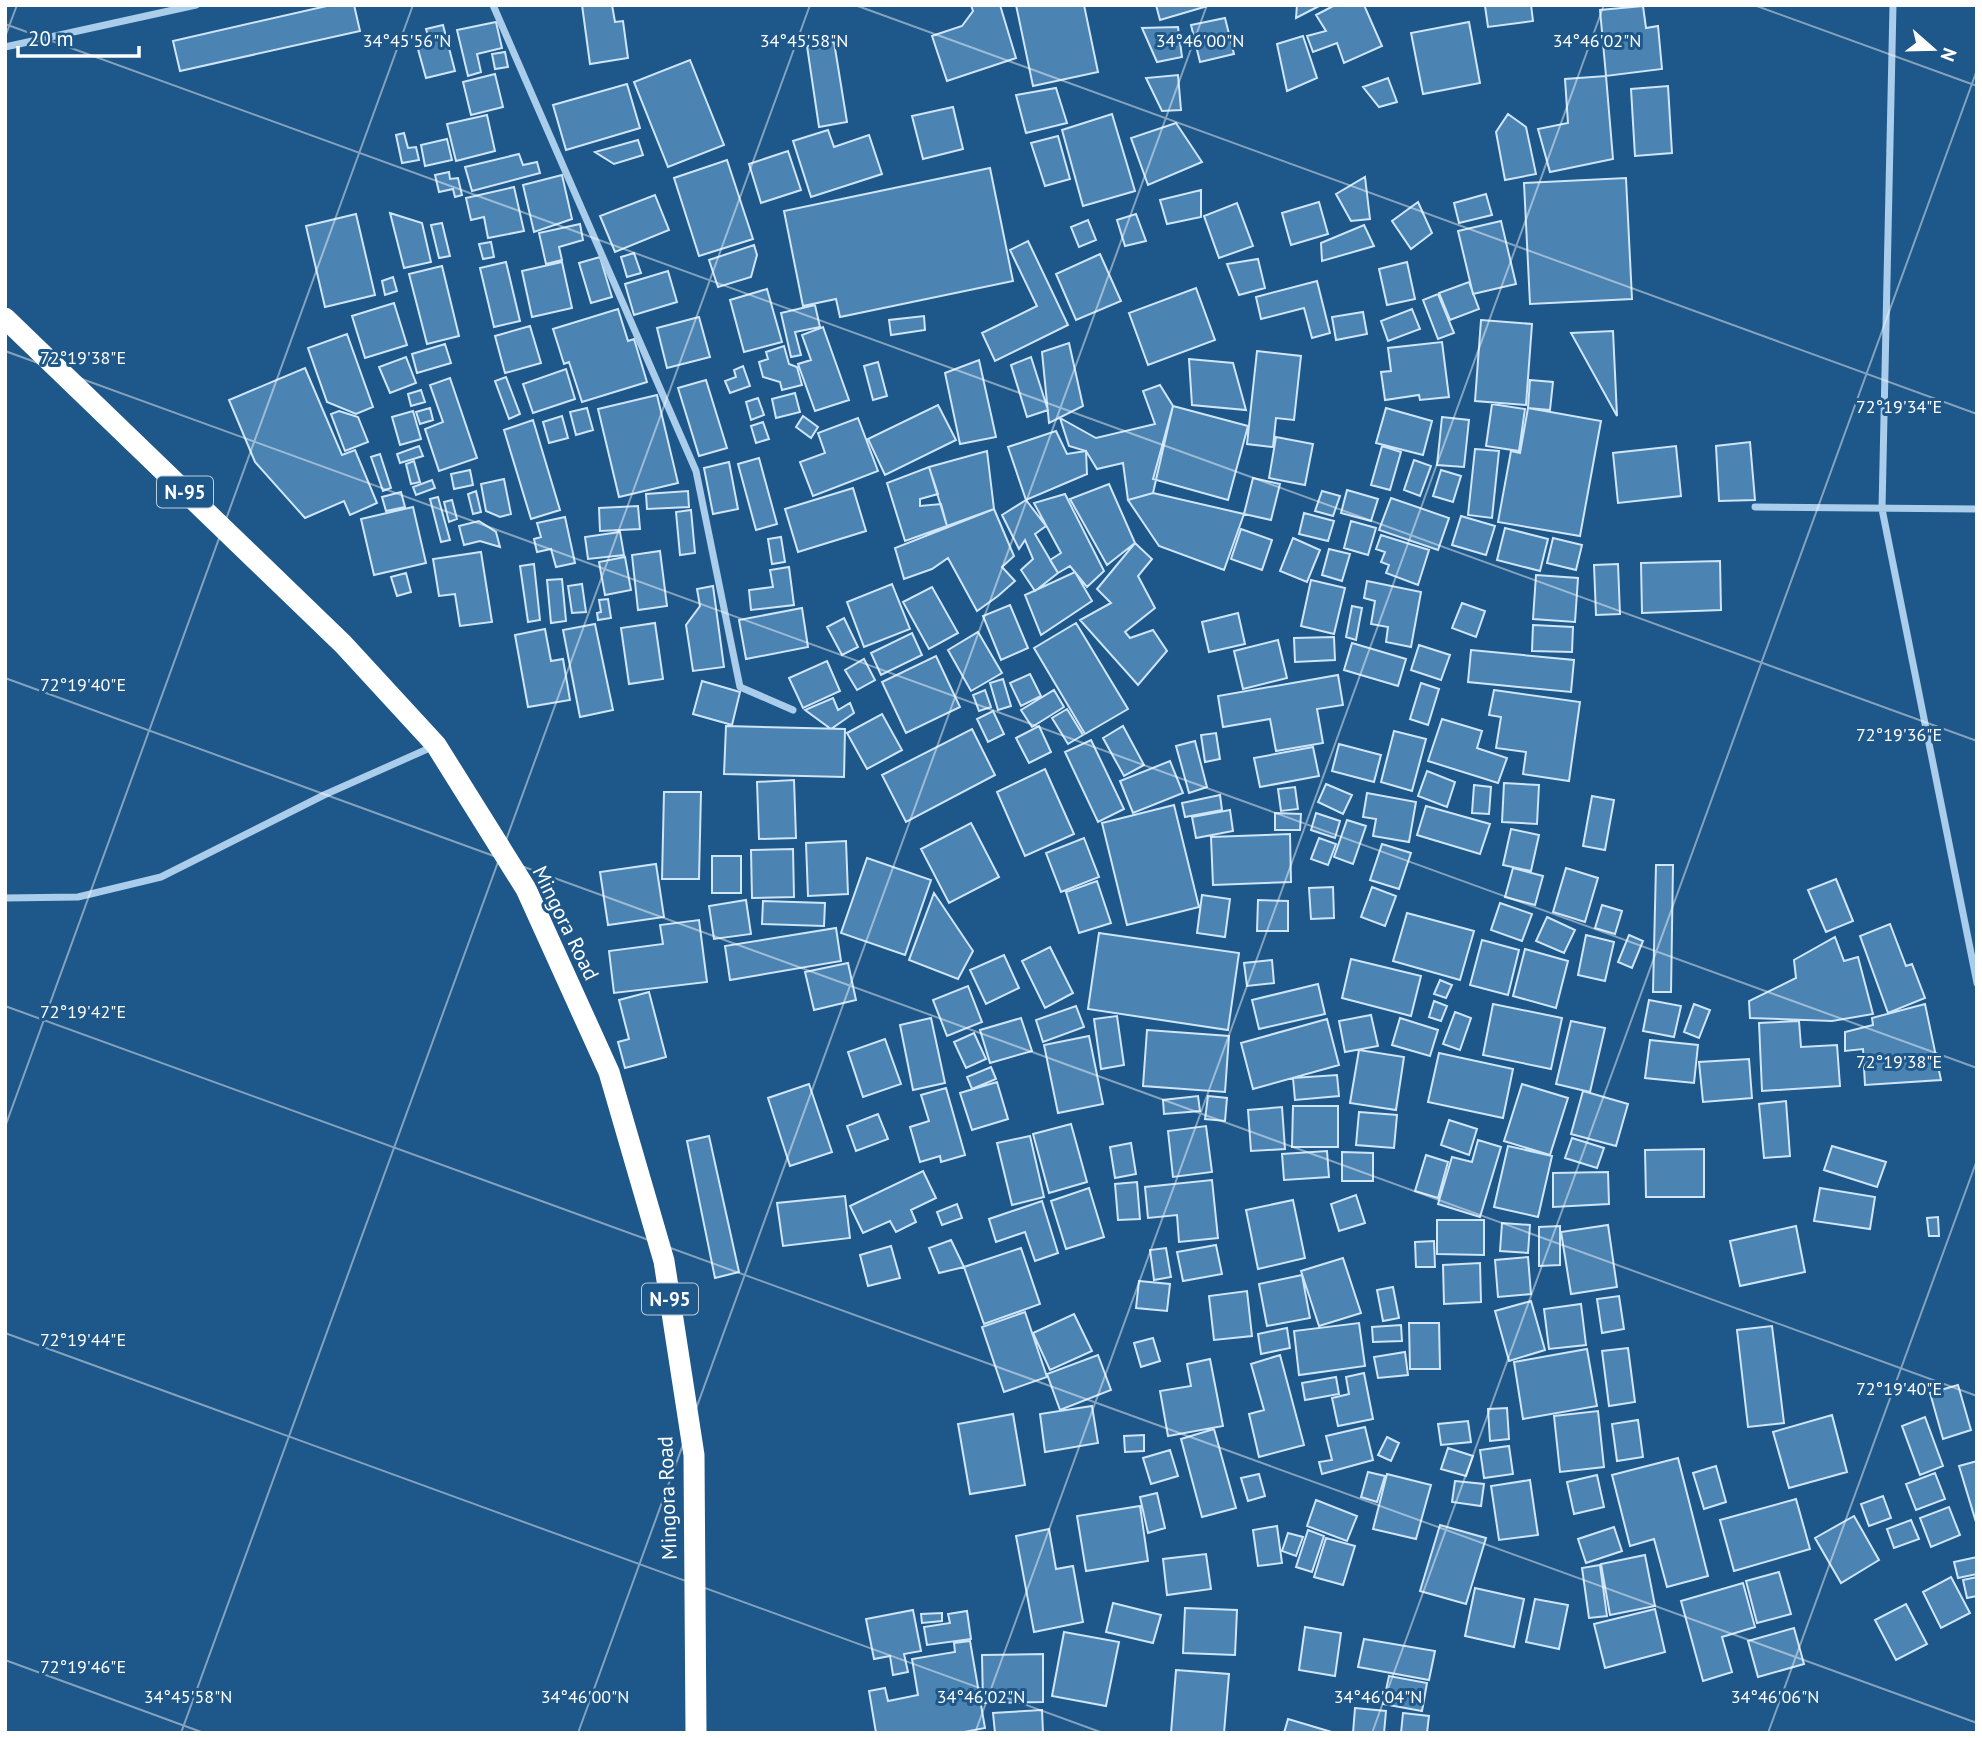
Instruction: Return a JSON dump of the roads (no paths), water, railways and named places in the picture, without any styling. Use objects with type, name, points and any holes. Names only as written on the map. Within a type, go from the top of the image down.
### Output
[{"type":"highway","name":"Mingora Road","points":[[5,318],[344,644],[436,745],[526,889],[603,1060],[664,1261],[694,1455],[696,1733]]},
{"type":"street","points":[[5,47],[196,5]]},
{"type":"street","points":[[493,5],[696,471],[740,687],[793,710]]},
{"type":"street","points":[[1893,5],[1882,509],[1977,983]]},
{"type":"street","points":[[1755,507],[1973,510]]},
{"type":"street","points":[[5,898],[78,897],[161,877],[324,795],[436,745]]}]
